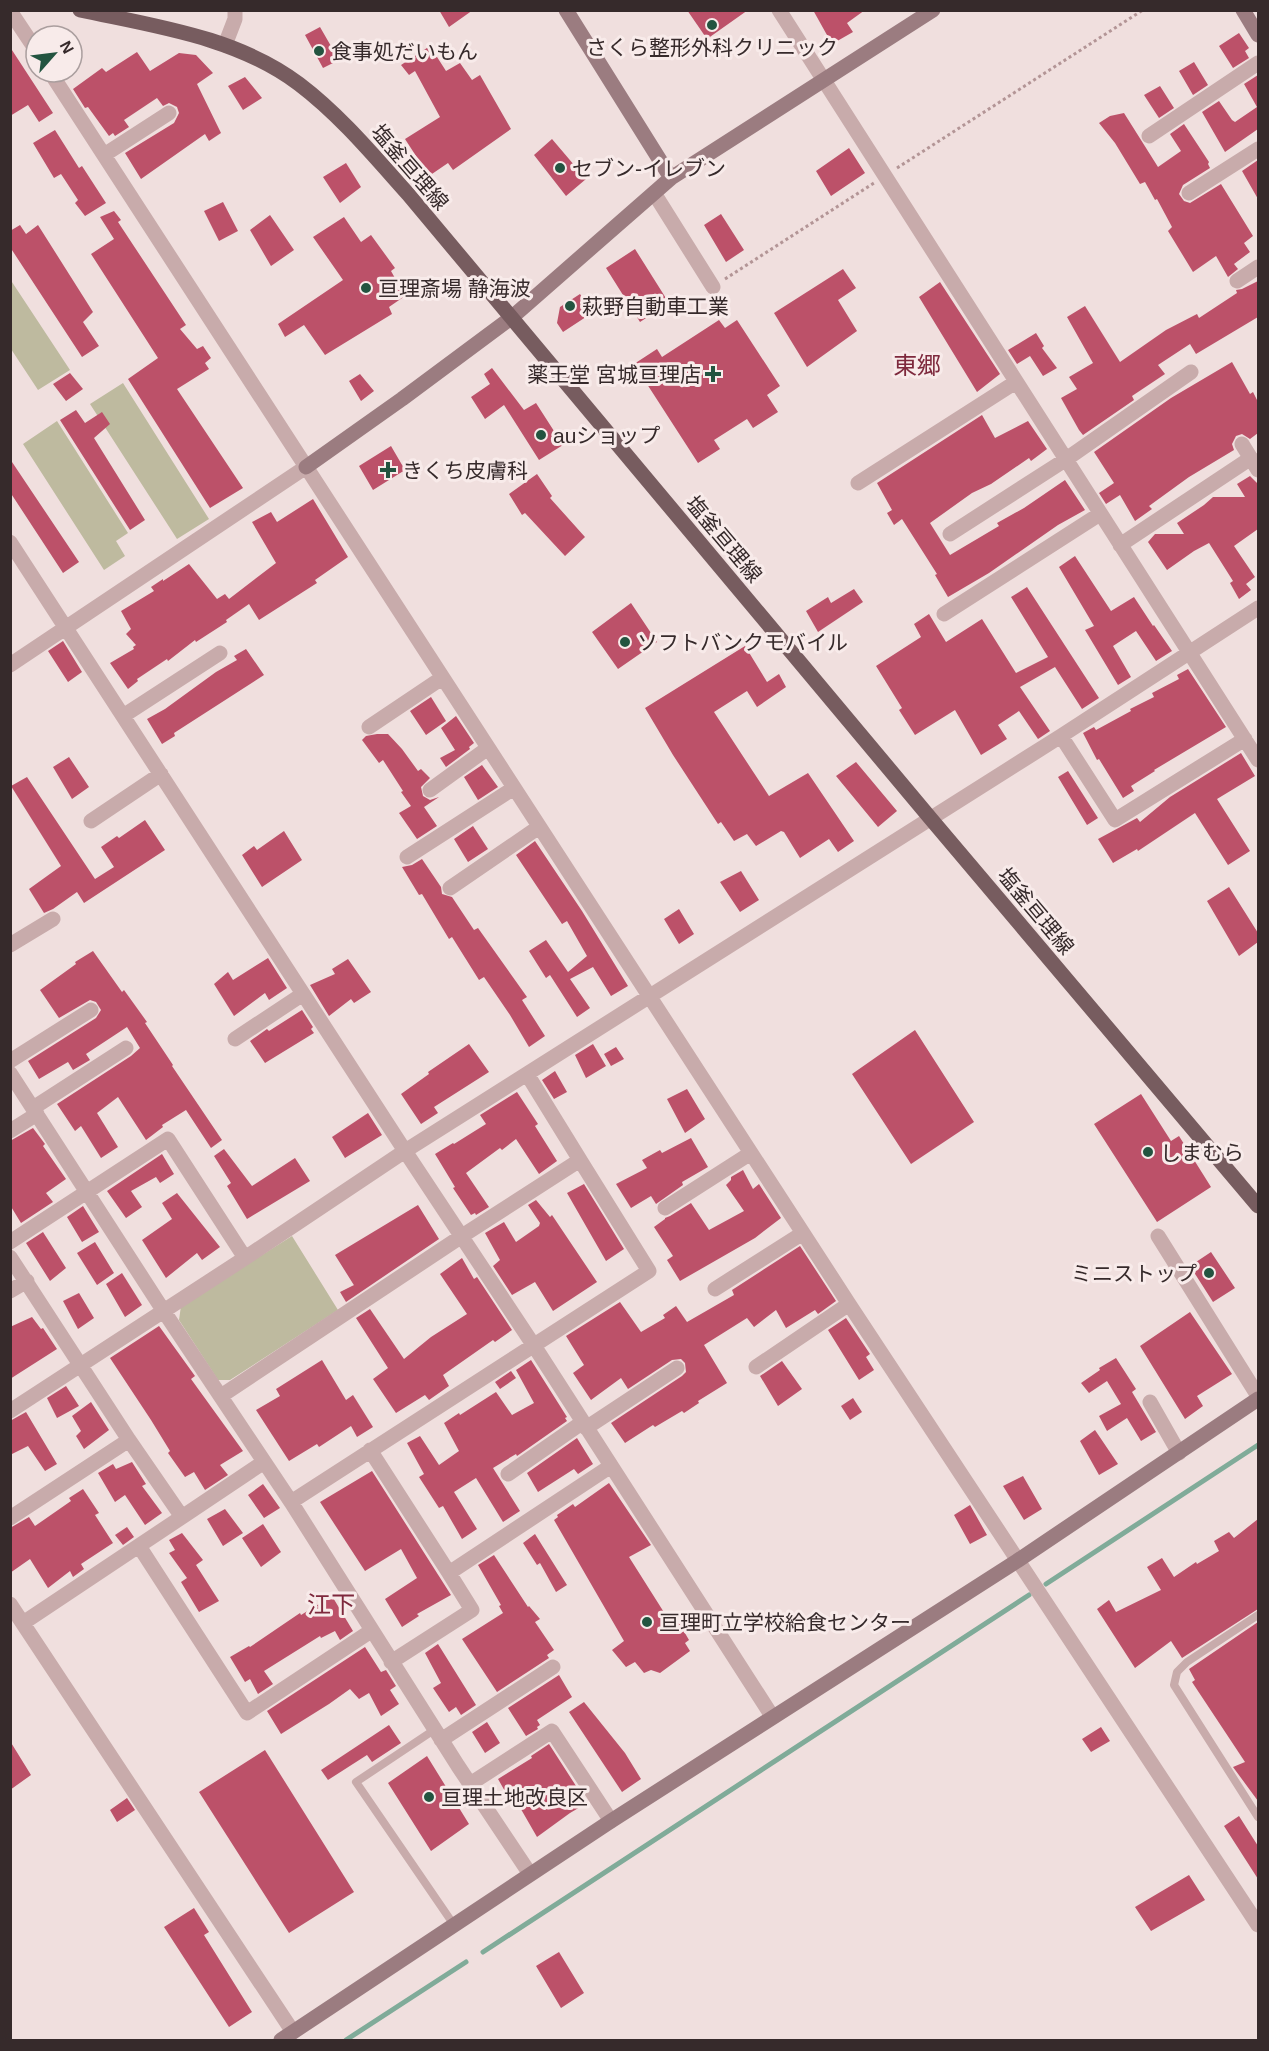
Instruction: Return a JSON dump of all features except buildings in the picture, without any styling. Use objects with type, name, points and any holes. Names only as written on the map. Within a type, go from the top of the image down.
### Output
[{"type":"main road","name":"塩釜亘理線","points":[[80,10],[173,30],[225,45],[262,62],[298,83],[367,148],[1258,1206]]},
{"type":"street","points":[[10,10],[24,32]]},
{"type":"street","points":[[225,45],[235,19],[235,10]]},
{"type":"street","points":[[566,10],[671,178]]},
{"type":"street","points":[[10,665],[306,467],[402,399],[511,318],[671,178],[933,10]]},
{"type":"street","points":[[1243,10],[1258,35]]},
{"type":"street","points":[[786,13],[823,80],[1258,760]]},
{"type":"street","points":[[1149,136],[1258,63]]},
{"type":"street","points":[[58,84],[849,1304],[1258,1925]]},
{"type":"street","points":[[104,155],[169,112]]},
{"type":"street","points":[[1190,193],[1258,149]]},
{"type":"street","points":[[654,193],[713,287]]},
{"type":"street","points":[[1237,281],[1258,267]]},
{"type":"street","points":[[950,534],[1065,460],[1191,372]]},
{"type":"street","points":[[858,483],[1016,382]]},
{"type":"street","points":[[1120,545],[1251,457]]},
{"type":"street","points":[[944,614],[1100,514]]},
{"type":"street","points":[[10,542],[772,1716]]},
{"type":"street","points":[[10,1411],[246,1258],[405,1151],[931,819],[1258,608]]},
{"type":"street","points":[[123,716],[220,653]]},
{"type":"street","points":[[369,727],[442,678]]},
{"type":"street","points":[[1061,736],[1115,820],[1245,738]]},
{"type":"street","points":[[430,790],[488,748]]},
{"type":"street","points":[[91,821],[161,774]]},
{"type":"street","points":[[407,857],[514,788]]},
{"type":"street","points":[[450,888],[539,827]]},
{"type":"street","points":[[10,945],[53,919]]},
{"type":"street","points":[[235,1039],[303,994]]},
{"type":"street","points":[[10,1061],[91,1010]]},
{"type":"street","points":[[10,1131],[126,1048]]},
{"type":"street","points":[[10,1073],[163,1310],[291,1502],[371,1631],[530,1874]]},
{"type":"street","points":[[291,1502],[649,1271],[527,1074]]},
{"type":"street","points":[[10,1242],[168,1139],[246,1258]]},
{"type":"street","points":[[664,1208],[751,1152]]},
{"type":"street","points":[[221,1396],[580,1160]]},
{"type":"street","points":[[715,1289],[803,1233]]},
{"type":"street","points":[[10,1605],[291,2038],[530,1874],[772,1716],[1017,1561],[1258,1398],[1158,1236]]},
{"type":"street","points":[[10,1257],[182,1517]]},
{"type":"street","points":[[10,1291],[27,1281]]},
{"type":"street","points":[[756,1367],[849,1304]]},
{"type":"street","points":[[508,1474],[677,1368]]},
{"type":"street","points":[[1150,1402],[1179,1453]]},
{"type":"street","points":[[10,1518],[129,1440]]},
{"type":"street","points":[[370,1450],[472,1610],[391,1662]]},
{"type":"street","points":[[23,1623],[264,1462]]},
{"type":"street","points":[[449,1573],[611,1466]]},
{"type":"street","points":[[139,1546],[247,1713],[371,1631]]},
{"type":"street","points":[[438,1735],[553,1667]]},
{"type":"street","points":[[470,1785],[552,1731],[611,1821]]},
{"type":"lane","points":[[1258,1615],[1187,1662],[1177,1672],[1174,1685],[1258,1817]]},
{"type":"lane","points":[[438,1735],[356,1782],[454,1925]]},
{"type":"path","points":[[713,287],[1143,10]]},
{"type":"shaded area","points":[[10,279],[70,370],[38,390],[11,349]]},
{"type":"shaded area","points":[[123,383],[209,519],[177,539],[90,404]]},
{"type":"shaded area","points":[[57,421],[128,533],[116,541],[125,556],[104,570],[23,444]]},
{"type":"shaded area","points":[[292,1236],[338,1310],[230,1380],[218,1380],[179,1320],[181,1306]]},
{"type":"waterway","points":[[1046,1584],[1258,1445]]},
{"type":"waterway","points":[[483,1952],[1029,1595]]},
{"type":"waterway","points":[[346,2040],[466,1962]]},
{"type":"place","name":"さくら整形外科クリニック","points":[[712,25]]},
{"type":"place","name":"食事処だいもん","points":[[319,51]]},
{"type":"place","name":"セブン-イレブン","points":[[560,168]]},
{"type":"place","name":"亘理斎場 静海波","points":[[366,288]]},
{"type":"place","name":"萩野自動車工業","points":[[570,306]]},
{"type":"place","name":"薬王堂 宮城亘理店","points":[[713,374]]},
{"type":"place","name":"auショップ","points":[[541,435]]},
{"type":"place","name":"きくち皮膚科","points":[[388,470]]},
{"type":"place","name":"ソフトバンクモバイル","points":[[625,642]]},
{"type":"place","name":"しまむら","points":[[1148,1152]]},
{"type":"place","name":"ミニストップ","points":[[1209,1273]]},
{"type":"place","name":"亘理町立学校給食センター","points":[[647,1622]]},
{"type":"place","name":"亘理土地改良区","points":[[429,1797]]},
{"type":"district","name":"東郷","points":[[917,365]]},
{"type":"district","name":"江下","points":[[331,1604]]}]
